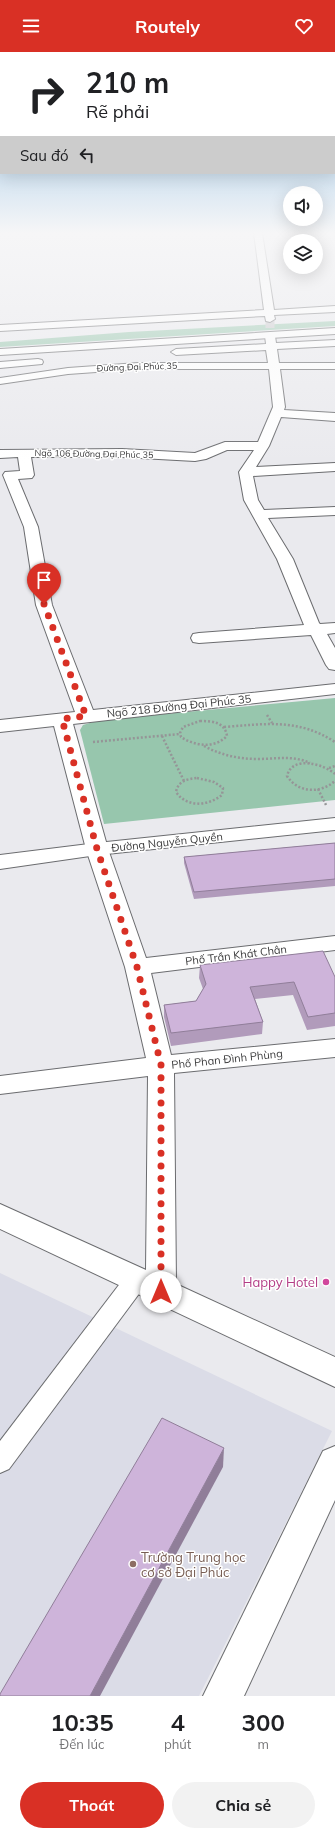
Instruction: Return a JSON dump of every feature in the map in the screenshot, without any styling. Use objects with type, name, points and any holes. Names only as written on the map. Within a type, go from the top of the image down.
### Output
[{"type":"main road","points":[[268,310],[269,315]]},
{"type":"main road","points":[[0,328],[269,315],[327,310]]},
{"type":"main road","points":[[0,337],[335,318]]},
{"type":"main road","points":[[0,352],[335,331]]},
{"type":"main road","points":[[168,352],[271,341],[335,343]]},
{"type":"main road","points":[[271,341],[279,407],[278,413],[263,446],[246,472],[251,500],[261,514],[285,559],[311,623],[335,665]]},
{"type":"main road","points":[[121,355],[152,353]]},
{"type":"main road","points":[[0,364],[45,361]]},
{"type":"main road","name":"Đường Đại Phúc 35","points":[[0,381],[68,371],[124,366],[335,366]]},
{"type":"main road","points":[[278,413],[335,417]]},
{"type":"main road","name":"Ngõ 106 Đường Đại Phúc 35","points":[[86,716],[44,604],[31,527],[5,475],[27,474],[24,453],[122,452],[195,457],[225,446],[263,446]]},
{"type":"main road","points":[[0,454],[24,453]]},
{"type":"main road","points":[[246,472],[335,467]]},
{"type":"main road","points":[[261,514],[335,511]]},
{"type":"main road","points":[[199,638],[335,628]]},
{"type":"main road","name":"Ngõ 218 Đường Đại Phúc 35","points":[[0,726],[335,689]]},
{"type":"main road","points":[[62,719],[97,849],[137,967],[161,1065],[148,1286]]},
{"type":"main road","name":"Đường Nguyễn Quyền","points":[[0,862],[331,816]]},
{"type":"main road","name":"Phố Trần Khát Chân","points":[[137,967],[335,943]]},
{"type":"main road","name":"Phố Phan Đình Phùng","points":[[0,1085],[161,1065],[335,1048]]},
{"type":"main road","points":[[0,1216],[335,1373]]},
{"type":"main road","points":[[223,1696],[335,1462]]},
{"type":"lane","points":[[0,1461],[148,1286]]},
{"type":"path","points":[[180,734],[183,727],[196,722],[212,722],[224,728],[274,723],[289,724],[315,730],[335,742]]},
{"type":"path","points":[[203,745],[217,743],[225,738],[227,733],[224,728]]},
{"type":"path","points":[[92,742],[180,734]]},
{"type":"path","points":[[180,734],[181,738],[189,742],[203,745],[214,751],[236,758],[286,758],[302,760],[310,764],[329,768],[335,766]]},
{"type":"path","points":[[162,736],[184,781]]},
{"type":"path","points":[[310,764],[296,766],[288,772],[287,776],[289,780],[299,787],[318,789],[327,787],[335,781]]},
{"type":"path","points":[[329,768],[335,774]]},
{"type":"path","points":[[197,778],[210,780],[223,788],[222,795],[208,803],[190,802],[181,798],[176,792],[178,785],[184,781],[197,778]]},
{"type":"path","points":[[318,789],[331,816]]},
{"type":"shaded area","name":"Trường Trung học cơ sở Đại Phúc","points":[[0,1273],[332,1431],[199,1696],[0,1696]]},
{"type":"green space","points":[[335,321],[335,326],[0,347],[0,342],[129,332]]},
{"type":"green space","points":[[335,698],[335,800],[104,824],[80,730],[83,725],[100,720]]},
{"type":"building","points":[[335,843],[335,879],[194,892],[184,857]]},
{"type":"building","points":[[323,951],[335,977],[335,1013],[308,1017],[294,982],[250,987],[263,1022],[171,1033],[164,1005],[196,1001],[206,984],[200,965]]},
{"type":"building","points":[[162,1418],[224,1448],[90,1696],[0,1696],[0,1694]]},
{"type":"tunnel","points":[[270,319],[270,336]]},
{"type":"place","name":"Happy Hotel","points":[[326,1282]]},
{"type":"place","name":"Trường Trung học cơ sở Đại Phúc","points":[[133,1564]]},
{"type":"route","points":[[44,604],[70,668],[86,716],[62,719],[97,849],[137,967],[161,1065],[161,1292]]}]
